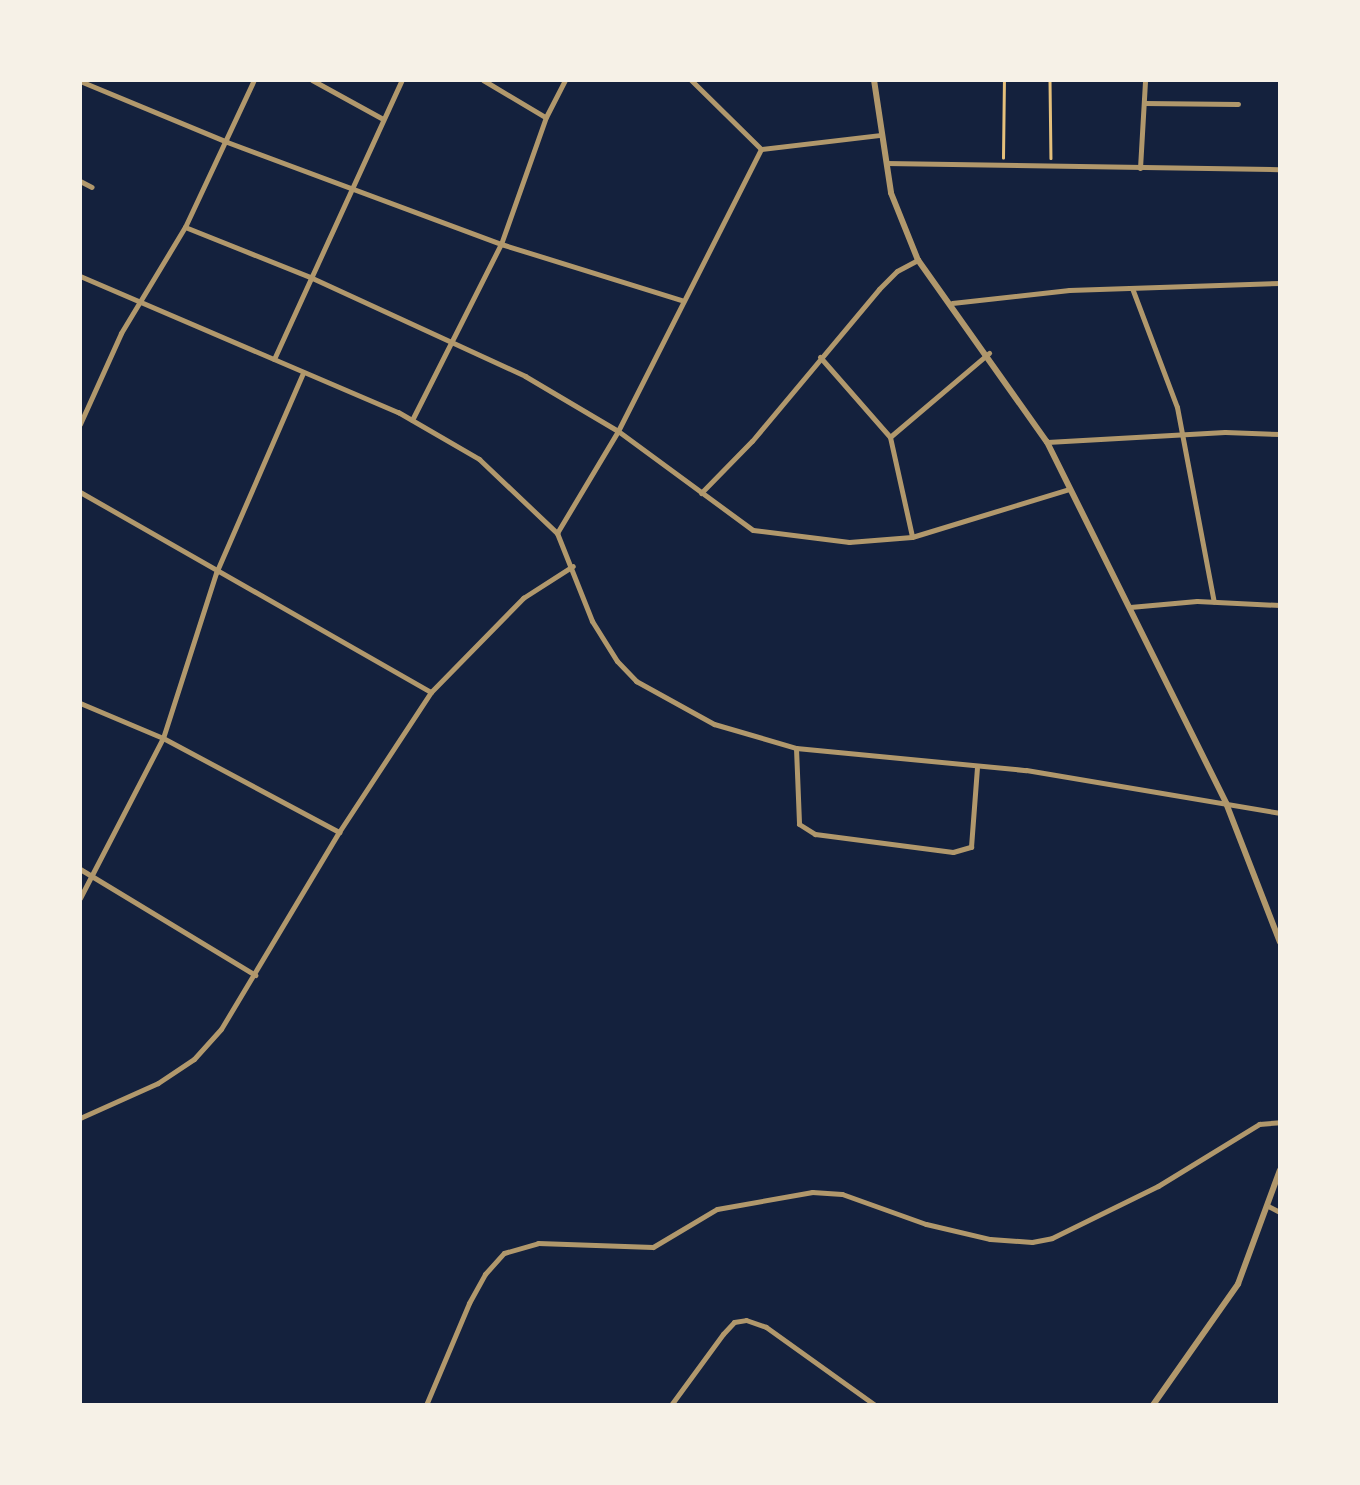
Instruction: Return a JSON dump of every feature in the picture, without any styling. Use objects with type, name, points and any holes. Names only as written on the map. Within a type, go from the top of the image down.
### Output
[{"type":"street","points":[[80,424],[102,370],[185,227],[254,80]]},
{"type":"street","points":[[312,80],[382,119]]},
{"type":"street","points":[[274,358],[402,80]]},
{"type":"street","points":[[483,80],[546,117]]},
{"type":"street","points":[[412,420],[501,244],[546,117],[565,80]]},
{"type":"street","points":[[691,80],[761,149]]},
{"type":"street","points":[[874,80],[886,163],[901,222],[918,260],[988,353],[1047,442],[1226,803],[1280,942]]},
{"type":"street","points":[[1140,168],[1145,80]]},
{"type":"street","points":[[80,82],[227,142],[501,244],[680,300]]},
{"type":"street","points":[[1144,104],[1238,104]]},
{"type":"street","points":[[1280,124],[1280,182]]},
{"type":"street","points":[[761,149],[881,135]]},
{"type":"street","points":[[556,532],[618,431],[680,300],[761,149]]},
{"type":"street","points":[[886,163],[1278,169]]},
{"type":"street","points":[[80,181],[92,187]]},
{"type":"street","points":[[185,227],[310,277],[525,376],[618,431],[753,530],[849,542],[912,537],[1069,489]]},
{"type":"street","points":[[702,493],[752,441],[896,271],[918,260]]},
{"type":"street","points":[[80,276],[412,420],[479,459],[556,532],[573,566],[592,621],[617,661],[636,681],[714,724],[796,748],[1026,770],[1280,813]]},
{"type":"street","points":[[952,304],[1069,290],[1280,283]]},
{"type":"street","points":[[1132,288],[1170,383],[1214,602]]},
{"type":"street","points":[[890,437],[988,353]]},
{"type":"street","points":[[820,357],[890,437],[912,537]]},
{"type":"street","points":[[80,898],[164,738],[216,573],[304,372]]},
{"type":"street","points":[[1047,442],[1280,434]]},
{"type":"street","points":[[80,492],[430,692]]},
{"type":"street","points":[[80,1118],[158,1083],[194,1059],[221,1029],[339,832],[430,692],[513,606],[573,566]]},
{"type":"street","points":[[1130,606],[1214,602],[1280,605]]},
{"type":"street","points":[[80,704],[164,738],[339,832]]},
{"type":"street","points":[[796,748],[799,824],[815,834],[953,852],[970,846],[977,766]]},
{"type":"street","points":[[80,869],[255,975]]},
{"type":"street","points":[[426,1405],[469,1303],[484,1274],[504,1253],[538,1244],[653,1247],[717,1210],[812,1192],[842,1194],[926,1224],[990,1239],[1032,1242],[1052,1238],[1158,1186],[1259,1124],[1280,1122]]},
{"type":"street","points":[[1152,1405],[1225,1308],[1279,1174]]},
{"type":"street","points":[[1268,1206],[1280,1212]]},
{"type":"street","points":[[671,1405],[723,1334],[734,1322],[746,1320],[766,1327],[875,1405]]},
{"type":"path","points":[[1003,165],[1004,80]]},
{"type":"path","points":[[1050,80],[1051,164]]}]
